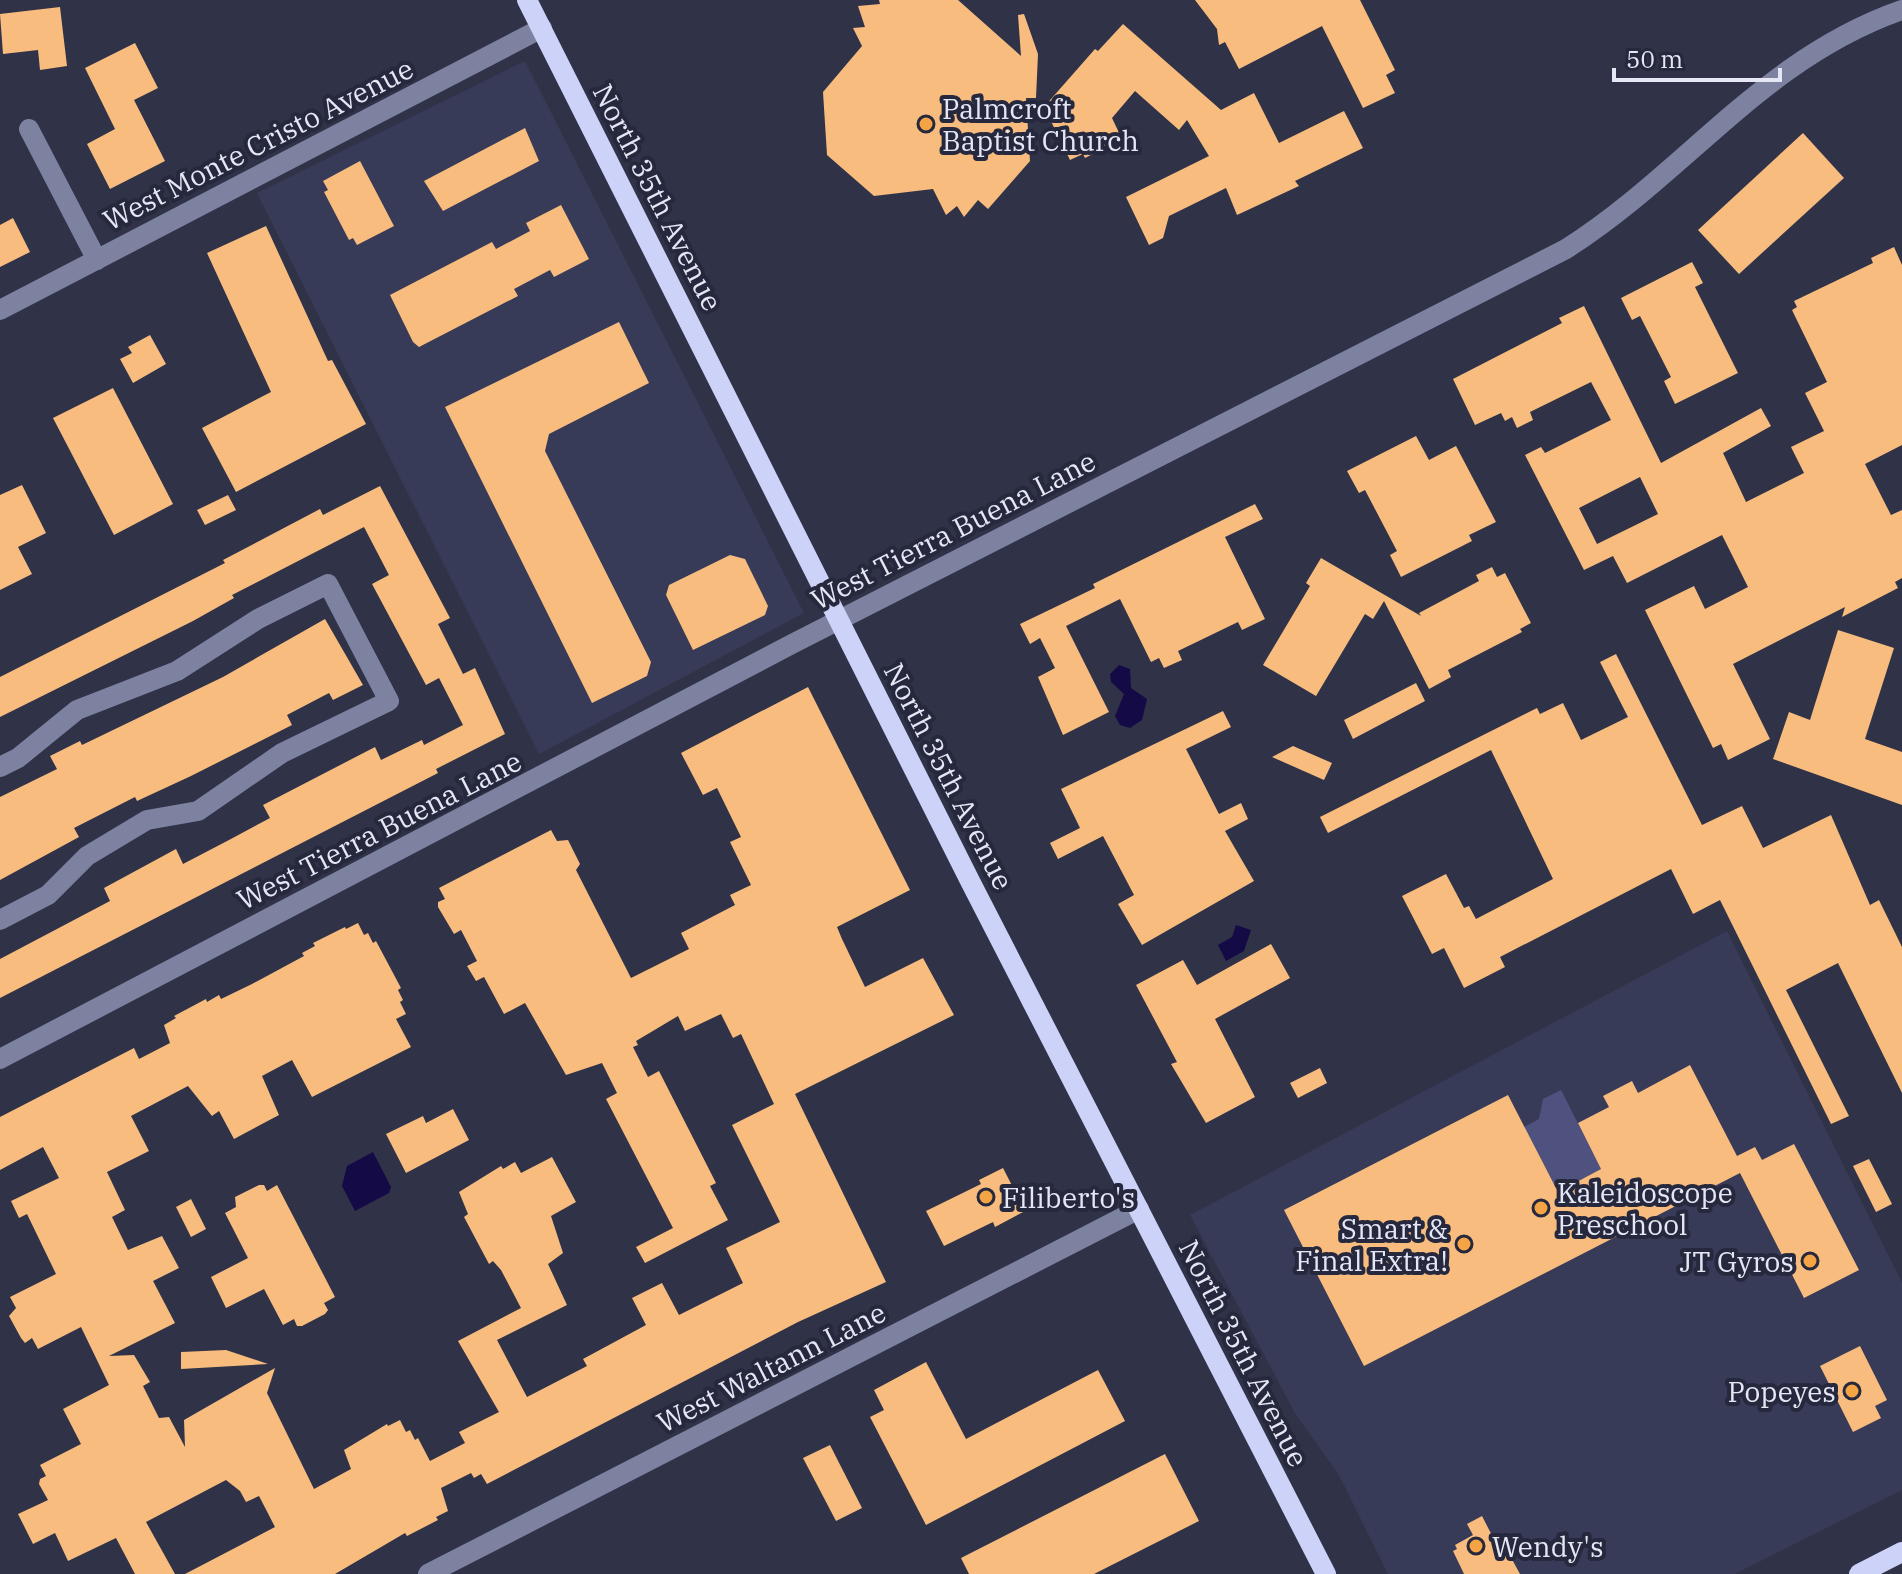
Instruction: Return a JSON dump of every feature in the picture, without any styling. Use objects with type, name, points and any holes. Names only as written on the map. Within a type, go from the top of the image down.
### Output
[{"type":"main road","name":"North 35th Avenue","points":[[527,0],[839,621],[1326,1574]]},
{"type":"main road","points":[[1859,1574],[1902,1552]]},
{"type":"street","name":"West Tierra Buena Lane","points":[[0,1059],[839,621],[1566,249],[1606,223],[1662,177],[1761,87],[1829,42],[1902,10]]},
{"type":"street","name":"West Monte Cristo Avenue","points":[[0,310],[542,28]]},
{"type":"street","points":[[29,129],[97,260]]},
{"type":"street","points":[[0,767],[18,758],[77,710],[177,671],[258,619],[328,584],[389,701],[282,753],[198,811],[147,820],[87,856],[48,895],[0,920]]},
{"type":"street","name":"West Waltann Lane","points":[[428,1574],[1139,1209]]},
{"type":"shaded area","points":[[525,61],[804,613],[539,754],[257,193]]},
{"type":"shaded area","points":[[1119,665],[1130,669],[1131,688],[1147,699],[1142,720],[1130,728],[1120,725],[1115,716],[1124,694],[1111,682],[1110,674]]},
{"type":"shaded area","points":[[1236,925],[1251,930],[1244,951],[1226,961],[1218,945],[1232,937]]},
{"type":"shaded area","points":[[1727,931],[1902,1283],[1902,1490],[1735,1574],[1388,1574],[1339,1475],[1296,1415],[1190,1215]]},
{"type":"shaded area","points":[[1561,1090],[1601,1169],[1558,1192],[1524,1127],[1539,1119],[1543,1099]]},
{"type":"shaded area","points":[[373,1152],[391,1187],[389,1193],[355,1211],[342,1186],[347,1166]]},
{"type":"building","name":"Palmcroft Baptist Church","points":[[879,0],[958,0],[1021,56],[1018,15],[1024,14],[1038,54],[1036,98],[1026,98],[1030,161],[988,209],[978,200],[964,217],[957,206],[946,215],[933,189],[874,196],[827,155],[823,92],[862,46],[853,28],[865,27],[858,6],[880,4]]},
{"type":"building","points":[[1195,0],[1360,0],[1395,70],[1386,75],[1395,93],[1363,108],[1322,26],[1239,69],[1225,42],[1219,45],[1217,29]]},
{"type":"building","points":[[60,7],[67,66],[40,70],[38,50],[3,54],[0,14]]},
{"type":"building","points":[[1123,24],[1221,110],[1254,93],[1279,143],[1344,111],[1363,148],[1295,181],[1299,186],[1237,215],[1226,188],[1169,216],[1163,238],[1149,245],[1126,197],[1209,156],[1187,120],[1179,130],[1135,91],[1112,118],[1122,139],[1085,158],[1083,154],[1070,160],[1044,107],[1095,49],[1098,51]]},
{"type":"building","points":[[135,43],[158,88],[134,100],[165,161],[110,189],[87,144],[115,129],[85,68]]},
{"type":"building","points":[[525,128],[539,161],[443,211],[424,181]]},
{"type":"building","points":[[1803,133],[1844,178],[1739,274],[1698,230]]},
{"type":"building","points":[[360,161],[394,226],[357,245],[353,238],[349,240],[324,192],[328,190],[323,181]]},
{"type":"building","points":[[561,205],[589,259],[554,277],[550,270],[514,289],[518,296],[419,347],[413,342],[390,295],[492,242],[496,249],[530,231],[526,223]]},
{"type":"building","points":[[13,218],[30,252],[0,267],[0,225]]},
{"type":"building","points":[[266,226],[328,361],[332,360],[366,424],[236,492],[202,428],[271,392],[207,253]]},
{"type":"building","points":[[1894,247],[1902,265],[1902,445],[1865,464],[1891,515],[1902,510],[1902,578],[1895,582],[1898,588],[1842,617],[1845,607],[1733,664],[1770,739],[1728,760],[1721,744],[1713,748],[1645,610],[1694,586],[1705,609],[1748,587],[1722,535],[1627,583],[1613,556],[1584,570],[1525,455],[1541,447],[1545,453],[1611,420],[1591,382],[1530,412],[1533,420],[1517,428],[1512,417],[1505,421],[1501,413],[1475,425],[1453,379],[1562,323],[1559,318],[1584,306],[1661,463],[1761,408],[1771,426],[1723,453],[1746,502],[1804,473],[1791,447],[1824,431],[1805,393],[1827,382],[1792,310],[1797,307],[1794,301],[1873,263],[1871,258]],"holes":[[[1640,477],[1658,514],[1597,544],[1579,508]]]},
{"type":"building","points":[[1692,262],[1703,283],[1695,287],[1738,373],[1675,404],[1664,381],[1671,377],[1640,316],[1632,320],[1621,298]]},
{"type":"building","points":[[619,322],[649,383],[549,434],[545,451],[651,662],[647,676],[592,703],[445,407]]},
{"type":"building","points":[[150,335],[166,364],[133,383],[120,359],[132,353],[128,347]]},
{"type":"building","points":[[113,388],[173,504],[114,535],[53,418]]},
{"type":"building","points":[[1416,436],[1429,460],[1456,446],[1496,522],[1469,535],[1472,541],[1401,577],[1390,555],[1397,551],[1365,490],[1359,493],[1347,471]]},
{"type":"building","points":[[22,485],[46,533],[18,547],[32,574],[0,590],[0,495]]},
{"type":"building","points":[[380,486],[450,618],[438,624],[463,674],[475,668],[505,734],[436,769],[438,773],[0,998],[0,959],[110,901],[104,888],[176,849],[183,864],[270,818],[263,805],[375,747],[381,760],[422,740],[424,745],[463,725],[439,678],[426,685],[372,584],[389,575],[364,527],[232,595],[234,598],[193,621],[0,717],[0,677],[225,563],[223,560],[320,509],[323,515]]},
{"type":"building","points":[[228,495],[236,510],[205,525],[197,510]]},
{"type":"building","points":[[1255,504],[1263,519],[1225,537],[1265,619],[1242,630],[1238,622],[1178,651],[1182,660],[1164,668],[1159,658],[1151,662],[1120,599],[1066,626],[1109,712],[1063,735],[1038,677],[1055,668],[1040,638],[1030,644],[1020,624],[1095,588],[1093,584]]},
{"type":"building","points":[[730,555],[745,559],[768,606],[765,615],[693,650],[666,595],[669,585]]},
{"type":"building","points":[[1321,558],[1421,616],[1419,613],[1479,581],[1476,575],[1492,567],[1497,577],[1505,573],[1531,623],[1520,629],[1522,632],[1448,670],[1451,677],[1429,689],[1384,601],[1373,619],[1365,614],[1316,696],[1263,665],[1310,586],[1306,583]]},
{"type":"building","points":[[325,619],[363,685],[333,700],[329,693],[287,715],[292,725],[191,776],[137,801],[135,797],[74,828],[79,837],[0,880],[0,797],[57,769],[50,756],[80,741],[82,745],[223,677]]},
{"type":"building","points":[[1838,630],[1894,648],[1865,739],[1902,752],[1902,805],[1773,759],[1789,712],[1810,720]]},
{"type":"building","points":[[1616,654],[1702,825],[1742,806],[1763,848],[1831,815],[1870,905],[1879,900],[1902,947],[1902,1093],[1838,963],[1786,990],[1849,1116],[1831,1124],[1720,900],[1693,914],[1671,869],[1500,957],[1505,967],[1464,988],[1444,948],[1432,954],[1402,896],[1446,874],[1464,908],[1469,906],[1476,919],[1553,879],[1491,750],[1328,833],[1320,817],[1537,708],[1540,714],[1563,703],[1581,740],[1628,717],[1600,662]]},
{"type":"building","points":[[1416,683],[1425,701],[1353,739],[1344,720]]},
{"type":"building","points":[[808,687],[910,890],[837,927],[842,939],[865,987],[923,958],[954,1015],[795,1094],[886,1282],[798,1322],[487,1484],[481,1474],[474,1478],[471,1473],[441,1488],[448,1511],[436,1517],[438,1520],[407,1536],[405,1533],[335,1574],[185,1574],[275,1527],[259,1496],[246,1502],[240,1491],[226,1480],[146,1522],[175,1574],[135,1574],[116,1538],[68,1561],[55,1533],[33,1544],[18,1514],[48,1500],[39,1484],[40,1479],[46,1476],[40,1465],[81,1444],[63,1409],[109,1385],[81,1327],[38,1349],[32,1338],[25,1343],[9,1316],[16,1308],[10,1297],[56,1274],[27,1214],[19,1218],[11,1201],[59,1178],[43,1147],[0,1170],[0,1117],[134,1048],[139,1059],[170,1043],[164,1025],[176,1018],[174,1016],[206,999],[207,1002],[219,995],[221,999],[252,984],[304,956],[302,953],[315,946],[313,943],[345,927],[358,923],[364,935],[368,933],[373,943],[376,941],[401,988],[398,990],[403,1000],[400,1002],[406,1014],[396,1019],[411,1047],[312,1097],[292,1060],[262,1076],[279,1115],[234,1139],[219,1111],[212,1116],[188,1086],[131,1116],[149,1151],[107,1172],[125,1210],[112,1217],[128,1250],[162,1236],[179,1268],[153,1281],[175,1323],[109,1356],[134,1355],[150,1382],[143,1386],[159,1418],[169,1417],[185,1447],[184,1420],[275,1368],[267,1393],[314,1489],[351,1469],[344,1450],[387,1424],[400,1420],[406,1432],[410,1430],[415,1440],[418,1438],[430,1461],[465,1443],[459,1432],[499,1412],[458,1341],[521,1308],[501,1270],[493,1261],[489,1264],[464,1217],[468,1214],[459,1192],[501,1166],[503,1169],[515,1162],[521,1173],[552,1157],[576,1202],[551,1216],[563,1253],[548,1264],[567,1305],[497,1340],[527,1397],[587,1366],[583,1359],[646,1325],[632,1298],[662,1283],[679,1315],[743,1283],[726,1248],[780,1222],[732,1125],[774,1104],[741,1034],[733,1038],[721,1014],[685,1031],[678,1016],[636,1041],[638,1045],[633,1047],[648,1077],[659,1071],[716,1183],[710,1186],[728,1220],[645,1263],[636,1247],[673,1228],[606,1099],[617,1093],[602,1063],[566,1075],[525,1003],[504,1014],[484,977],[476,981],[467,966],[477,961],[461,930],[454,934],[438,907],[438,902],[445,899],[439,888],[551,830],[557,841],[568,840],[580,864],[576,870],[631,978],[689,949],[681,933],[735,905],[730,895],[751,885],[730,842],[741,837],[717,788],[703,795],[681,753]]},
{"type":"building","points":[[1223,711],[1231,727],[1186,749],[1219,814],[1241,803],[1248,819],[1225,831],[1254,881],[1142,945],[1118,904],[1134,895],[1103,836],[1058,859],[1050,843],[1080,828],[1061,789]]},
{"type":"building","points":[[1293,746],[1332,763],[1324,780],[1272,757]]},
{"type":"building","points":[[1271,944],[1290,978],[1215,1019],[1255,1097],[1206,1123],[1171,1064],[1177,1062],[1136,985],[1183,960],[1197,985]]},
{"type":"building","points":[[1690,1065],[1737,1156],[1755,1147],[1762,1160],[1794,1144],[1859,1270],[1804,1298],[1740,1173],[1364,1366],[1284,1210],[1508,1095],[1558,1192],[1601,1169],[1578,1123],[1609,1107],[1603,1096],[1632,1081],[1638,1093]]},
{"type":"building","points":[[1320,1068],[1327,1083],[1298,1098],[1290,1083]]},
{"type":"building","points":[[453,1109],[469,1140],[406,1173],[386,1134],[423,1116],[426,1123]]},
{"type":"building","points":[[1869,1159],[1892,1204],[1876,1212],[1853,1166]]},
{"type":"building","name":"Filiberto's","points":[[1003,1168],[1025,1211],[995,1227],[993,1222],[944,1246],[926,1211],[981,1184],[979,1180]]},
{"type":"building","points":[[264,1185],[267,1191],[277,1185],[335,1297],[324,1303],[328,1310],[325,1314],[302,1326],[297,1326],[294,1319],[283,1325],[264,1289],[226,1308],[211,1277],[248,1258],[225,1213],[236,1207],[235,1197]]},
{"type":"building","points":[[191,1199],[206,1229],[191,1237],[176,1207]]},
{"type":"building","name":"Popeyes","points":[[1860,1346],[1887,1400],[1875,1406],[1881,1418],[1853,1432],[1820,1366]]},
{"type":"building","points":[[226,1350],[268,1364],[181,1369],[181,1352]]},
{"type":"building","points":[[926,1362],[966,1439],[1098,1370],[1125,1421],[926,1525],[870,1417],[884,1410],[874,1390]]},
{"type":"building","points":[[830,1445],[862,1508],[836,1521],[803,1458]]},
{"type":"building","points":[[1165,1454],[1199,1521],[1094,1574],[969,1574],[961,1558]]},
{"type":"building","name":"Wendy's","points":[[1482,1516],[1502,1555],[1508,1552],[1520,1574],[1464,1574],[1453,1551],[1457,1549],[1455,1545],[1473,1535],[1467,1524]]},
{"type":"place","name":"Palmcroft Baptist Church","points":[[926,124]]},
{"type":"place","name":"Filiberto's","points":[[986,1197]]},
{"type":"place","name":"Kaleidoscope Preschool","points":[[1541,1208]]},
{"type":"place","name":"Smart & Final Extra!","points":[[1464,1244]]},
{"type":"place","name":"JT Gyros","points":[[1810,1261]]},
{"type":"place","name":"Popeyes","points":[[1852,1391]]},
{"type":"place","name":"Wendy's","points":[[1476,1546]]}]
